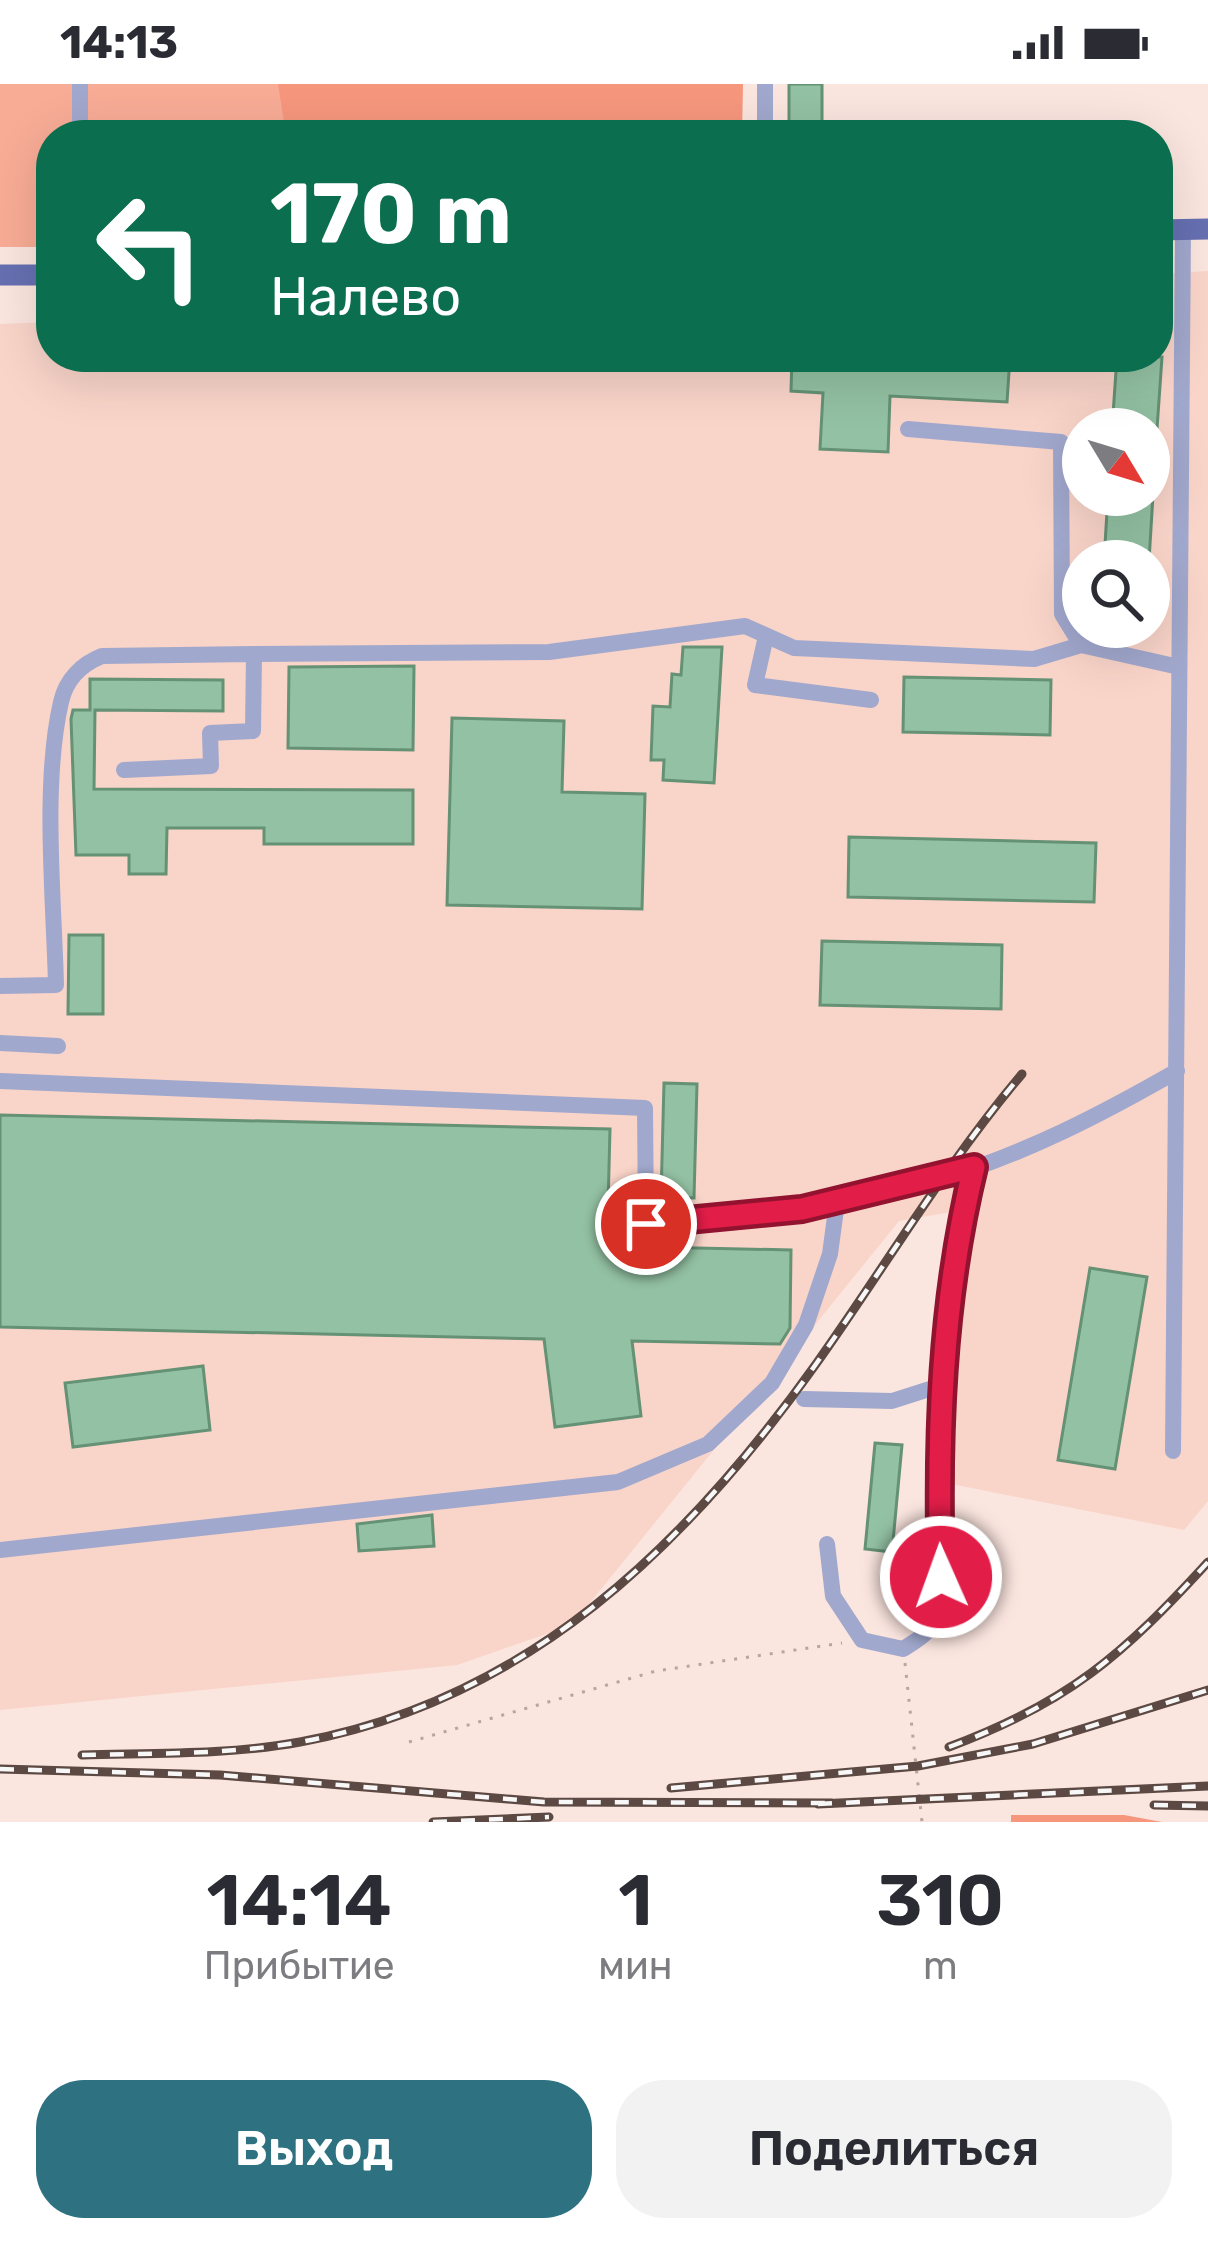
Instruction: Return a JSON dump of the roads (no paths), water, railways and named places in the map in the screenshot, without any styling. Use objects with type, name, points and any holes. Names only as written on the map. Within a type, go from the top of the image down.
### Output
[{"type":"main road","points":[[1173,230],[1208,230]]},
{"type":"main road","points":[[0,275],[36,275]]},
{"type":"street","points":[[80,84],[80,120]]},
{"type":"street","points":[[765,84],[765,120]]},
{"type":"street","points":[[1172,1451],[1183,230]]},
{"type":"street","points":[[908,429],[1061,442],[1062,614]]},
{"type":"street","points":[[0,986],[56,985],[53,808],[61,699],[81,664],[102,656],[549,652],[745,626],[794,648],[1034,659],[1074,648]]},
{"type":"street","points":[[766,636],[754,685],[871,700]]},
{"type":"street","points":[[1090,648],[1179,667]]},
{"type":"street","points":[[124,770],[212,766],[210,733],[253,731],[254,654]]},
{"type":"street","points":[[0,1043],[58,1046]]},
{"type":"street","points":[[0,1082],[645,1108],[646,1224],[837,1202],[974,1167],[1083,1124],[1177,1071]]},
{"type":"street","points":[[827,1544],[833,1596],[862,1640],[903,1649],[923,1636],[935,1619],[942,1385],[953,1248],[974,1167]]},
{"type":"street","points":[[0,1550],[618,1482],[708,1444],[772,1384],[806,1325],[830,1254],[837,1202]]},
{"type":"street","points":[[804,1399],[892,1401],[942,1385]]},
{"type":"railway","points":[[82,1755],[273,1746],[382,1721],[459,1691],[529,1652],[595,1606],[656,1553],[766,1431],[967,1144],[1022,1074]]},
{"type":"railway","points":[[949,1747],[1028,1713],[1091,1673],[1148,1624],[1208,1562]]},
{"type":"railway","points":[[671,1788],[918,1766],[1033,1744],[1208,1690]]},
{"type":"railway","points":[[0,1769],[220,1775],[544,1802],[831,1803]]},
{"type":"railway","points":[[818,1804],[1208,1786]]},
{"type":"railway","points":[[1154,1805],[1208,1806]]},
{"type":"railway","points":[[433,1822],[549,1817]]}]
